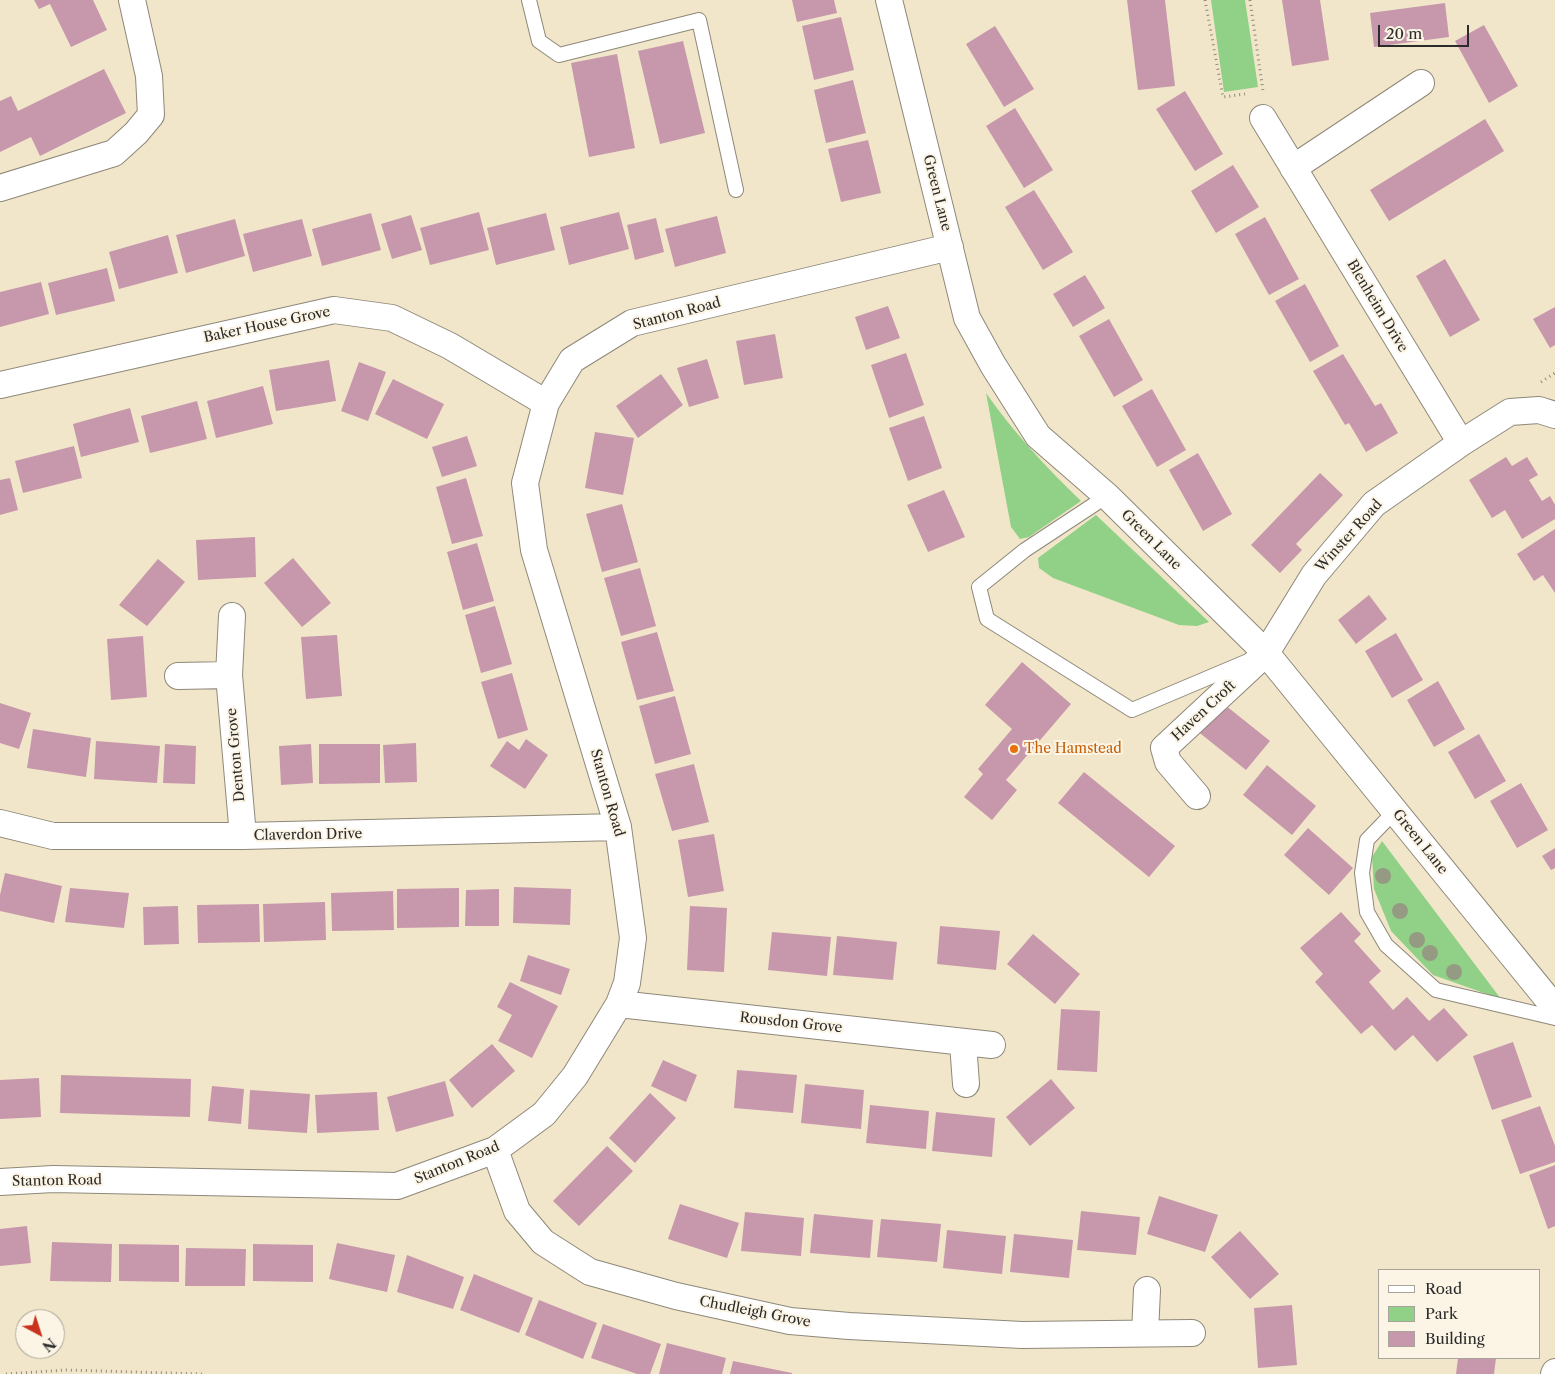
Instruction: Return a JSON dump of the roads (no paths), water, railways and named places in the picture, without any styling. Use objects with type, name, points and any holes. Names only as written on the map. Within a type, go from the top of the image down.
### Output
[{"type":"street","points":[[0,188],[114,153],[136,133],[151,115],[149,76],[132,0]]},
{"type":"street","name":"Green Lane","points":[[889,0],[967,318],[993,365],[1038,436],[1107,496],[1266,654],[1555,1008]]},
{"type":"street","points":[[1293,168],[1421,83]]},
{"type":"street","name":"Blenheim Drive","points":[[1263,118],[1461,443]]},
{"type":"street","name":"Stanton Road","points":[[0,1182],[53,1179],[397,1186],[495,1150],[544,1114],[576,1076],[618,1004],[628,983],[633,938],[618,827],[534,550],[525,484],[546,403],[572,360],[632,323],[950,247]]},
{"type":"street","name":"Baker House Grove","points":[[0,385],[334,310],[392,318],[450,346],[546,403]]},
{"type":"street","name":"Winster Road","points":[[1266,654],[1314,575],[1374,504],[1461,443],[1510,412],[1539,410],[1555,415]]},
{"type":"street","name":"Denton Grove","points":[[232,616],[229,675],[243,836]]},
{"type":"street","name":"Haven Croft","points":[[1197,796],[1168,762],[1164,748],[1266,654]]},
{"type":"street","points":[[178,676],[229,675]]},
{"type":"street","name":"Claverdon Drive","points":[[0,823],[53,836],[243,836],[618,827]]},
{"type":"street","name":"Rousdon Grove","points":[[618,1004],[992,1045]]},
{"type":"street","points":[[963,1043],[966,1084]]},
{"type":"street","name":"Chudleigh Grove","points":[[495,1150],[517,1211],[543,1242],[590,1272],[676,1296],[790,1321],[839,1325],[1022,1335],[1192,1334]]},
{"type":"street","points":[[1145,1333],[1147,1290]]},
{"type":"lane","points":[[529,0],[539,41],[559,55],[699,20],[736,190]]},
{"type":"lane","points":[[1107,496],[1025,550],[979,587],[987,618],[1132,710],[1266,654]]},
{"type":"lane","points":[[1394,810],[1367,840],[1362,873],[1367,912],[1386,945],[1436,990],[1555,1018]]},
{"type":"place","name":"The Hamstead","points":[[1014,749]]}]
